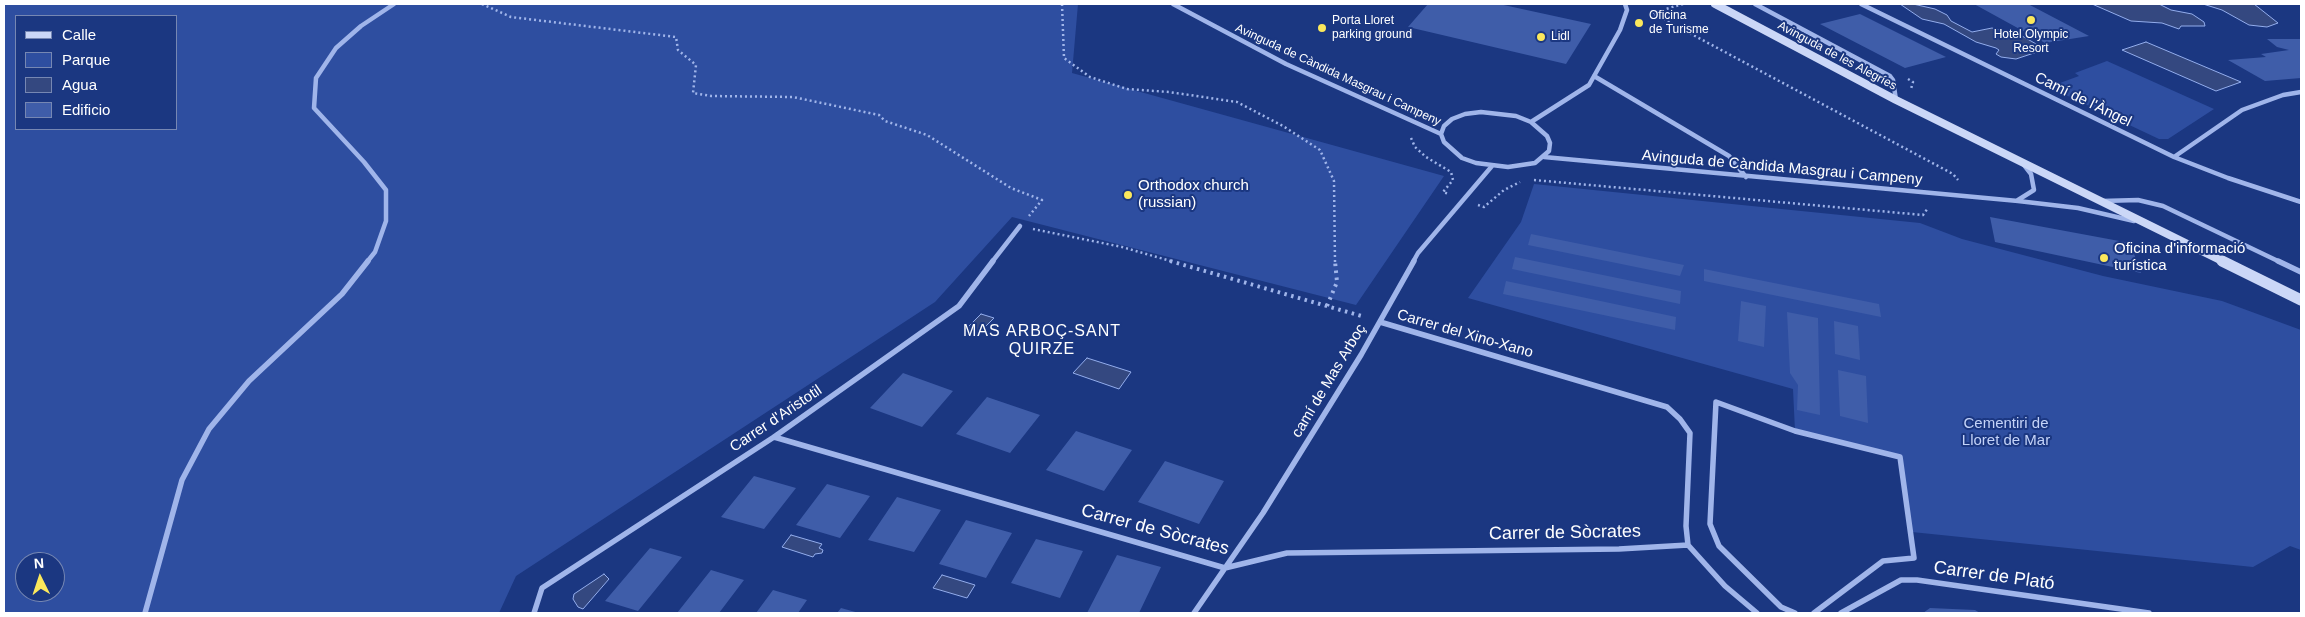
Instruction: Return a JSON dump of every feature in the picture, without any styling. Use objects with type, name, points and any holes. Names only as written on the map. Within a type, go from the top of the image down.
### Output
[{"type":"main road","name":"Avinguda de les Alegríes","points":[[1715,4],[1896,100]]},
{"type":"main road","points":[[1896,100],[2139,222],[2301,300]]},
{"type":"street","points":[[146,613],[182,480],[209,429],[249,381],[342,294],[375,252],[386,221],[386,190],[364,162],[314,108],[316,78],[336,48],[361,26],[394,4]]},
{"type":"street","name":"Avinguda de Càndida Masgrau i Campeny","points":[[1173,4],[1225,34],[1286,64],[1392,110],[1441,134]]},
{"type":"street","points":[[1531,122],[1589,85],[1620,30],[1627,10],[1625,4]]},
{"type":"street","name":"Avinguda de les Alegríes","points":[[1755,4],[1890,76],[1894,80],[1896,100]]},
{"type":"street","name":"Camí de l'Àngel","points":[[1862,4],[2174,157],[2228,178],[2301,202]]},
{"type":"street","points":[[1594,76],[1729,156],[1746,177]]},
{"type":"street","points":[[2174,157],[2242,110],[2283,95],[2301,92]]},
{"type":"street","points":[[1498,112],[1531,122],[1547,136],[1550,143],[1549,151],[1544,157],[1522,166],[1492,166],[1462,158],[1444,142],[1441,134],[1444,126],[1452,118],[1465,114],[1498,112]]},
{"type":"street","name":"Avinguda de Càndida Masgrau i Campeny","points":[[1544,157],[2018,201],[2078,208],[2139,222]]},
{"type":"street","points":[[2018,201],[2034,190],[2031,174],[2024,164]]},
{"type":"street","name":"camí de Mas Arboç","points":[[1194,613],[1268,504],[1380,322],[1418,253],[1492,166]]},
{"type":"street","points":[[2098,201],[2138,200],[2163,206],[2301,272]]},
{"type":"street","name":"Carrer d'Aristotil","points":[[534,613],[542,588],[774,436],[959,306],[1020,226]]},
{"type":"street","name":"Carrer del Xino-Xano","points":[[1380,322],[1649,400],[1667,407],[1680,419],[1690,433],[1686,526],[1688,545]]},
{"type":"street","points":[[1795,613],[1781,606],[1719,546],[1710,524],[1716,402],[1795,431],[1900,457],[1912,532],[1914,558],[1883,561],[1814,613]]},
{"type":"street","name":"Carrer de Sòcrates","points":[[774,436],[1225,568],[1287,553],[1619,548],[1688,545]]},
{"type":"street","points":[[1688,545],[1725,586],[1757,613]]},
{"type":"street","name":"Carrer de Plató","points":[[1841,613],[1901,580],[1917,580],[2149,613]]},
{"type":"path","points":[[482,4],[511,17],[676,37],[678,50],[696,65],[693,93],[711,96],[793,97],[879,115],[885,121],[927,135],[1011,188],[1042,200],[1020,226]]},
{"type":"path","points":[[1062,4],[1064,58],[1090,78],[1127,89],[1169,92],[1236,102],[1283,126],[1320,150],[1334,181],[1334,250],[1338,282],[1328,306]]},
{"type":"path","points":[[1683,4],[1652,13],[1953,174]]},
{"type":"path","points":[[1904,76],[1913,82],[1912,91]]},
{"type":"path","points":[[1464,200],[1484,207],[1504,190],[1526,180],[1923,215],[1929,207]]},
{"type":"path","name":"Carrer del Xino-Xano","points":[[1020,226],[1122,247],[1380,322]]},
{"type":"green space","points":[[4,4],[1078,4],[1072,73],[1444,176],[1356,305],[1012,217],[935,302],[516,576],[499,613],[4,613]]},
{"type":"green space","points":[[2107,61],[2214,109],[2168,139],[2159,139],[2049,87],[2079,76],[2075,73]]},
{"type":"green space","name":"Cementiri de Lloret de Mar","points":[[1534,184],[1920,223],[1962,239],[2103,276],[2222,301],[2301,330],[2301,550],[2290,546],[2253,567],[1912,532],[1900,457],[1795,431],[1793,389],[1468,298],[1521,222]]},
{"type":"water","points":[[1900,4],[1913,4],[1935,9],[1947,15],[1951,21],[1972,32],[1992,28],[2022,36],[2043,48],[2043,50],[2016,59],[2001,57],[1996,54],[1999,50],[1996,48],[1976,42],[1944,24],[1922,19]]},
{"type":"water","points":[[2092,4],[2159,4],[2171,10],[2192,14],[2204,22],[2205,26],[2181,26],[2179,29],[2162,23],[2131,21]]},
{"type":"water","points":[[2203,4],[2254,4],[2278,23],[2267,27],[2249,25],[2222,10]]},
{"type":"water","points":[[2146,42],[2241,82],[2216,91],[2122,50]]},
{"type":"water","points":[[981,314],[994,318],[977,335],[965,330]]},
{"type":"water","points":[[1087,358],[1131,372],[1119,389],[1073,373]]},
{"type":"water","points":[[791,535],[822,544],[819,548],[823,550],[822,553],[815,554],[813,557],[782,547]]},
{"type":"water","points":[[604,574],[609,579],[583,609],[578,607],[573,599],[574,594]]},
{"type":"water","points":[[942,575],[975,585],[967,598],[933,588]]},
{"type":"building","points":[[1428,4],[1499,4],[1591,24],[1566,64],[1408,27]]},
{"type":"building","name":"Hotel Olympic Resort","points":[[1974,4],[2028,4],[2089,36],[2045,43]]},
{"type":"building","points":[[1860,14],[1946,57],[1905,68],[1820,24]]},
{"type":"building","points":[[2267,39],[2301,39],[2301,78],[2265,81],[2228,60],[2266,57],[2261,54],[2289,50],[2277,47]]},
{"type":"building","name":"Oficina d'informació turística","points":[[1990,217],[2130,243],[2141,273],[1995,242]]},
{"type":"building","points":[[1531,234],[1684,265],[1680,276],[1528,245]]},
{"type":"building","points":[[1515,257],[1681,291],[1680,304],[1512,269]]},
{"type":"building","points":[[1704,269],[1879,304],[1881,317],[1704,281]]},
{"type":"building","points":[[1506,281],[1676,317],[1675,330],[1503,294]]},
{"type":"building","points":[[1741,301],[1766,306],[1764,347],[1738,341]]},
{"type":"building","points":[[1787,312],[1818,318],[1820,415],[1797,410],[1798,385],[1790,373]]},
{"type":"building","points":[[1834,321],[1858,326],[1860,360],[1835,354]]},
{"type":"building","points":[[1838,370],[1866,376],[1868,423],[1840,416]]},
{"type":"building","points":[[903,373],[953,391],[922,427],[870,408]]},
{"type":"building","points":[[987,397],[1040,415],[1010,453],[956,434]]},
{"type":"building","points":[[1076,431],[1132,450],[1104,491],[1046,470]]},
{"type":"building","points":[[1165,461],[1224,481],[1199,524],[1138,502]]},
{"type":"building","points":[[754,476],[796,488],[764,529],[721,517]]},
{"type":"building","points":[[827,484],[870,496],[840,538],[796,525]]},
{"type":"building","points":[[897,497],[941,510],[914,552],[868,540]]},
{"type":"building","points":[[966,520],[1012,533],[986,578],[939,564]]},
{"type":"building","points":[[1036,539],[1083,551],[1060,598],[1011,583]]},
{"type":"building","points":[[650,548],[682,557],[638,611],[605,601]]},
{"type":"building","points":[[1117,555],[1161,567],[1139,613],[1087,613]]},
{"type":"building","points":[[711,570],[744,580],[719,613],[677,613]]},
{"type":"building","points":[[773,590],[807,600],[798,613],[756,613]]},
{"type":"building","points":[[841,608],[859,613],[837,613]]},
{"type":"building","points":[[1930,608],[1975,610],[1980,613],[1923,613]]},
{"type":"place","name":"Hotel Olympic Resort","points":[[2031,20]]},
{"type":"place","name":"Oficina de Turisme","points":[[1639,23]]},
{"type":"place","name":"Porta Lloret parking ground","points":[[1322,28]]},
{"type":"place","name":"Lidl","points":[[1541,37]]},
{"type":"place","name":"Orthodox church (russian)","points":[[1128,195]]},
{"type":"place","name":"Oficina d'informació turística","points":[[2104,258]]},
{"type":"district","name":"MAS ARBOÇ-SANT QUIRZE","points":[[1042,341]]}]
